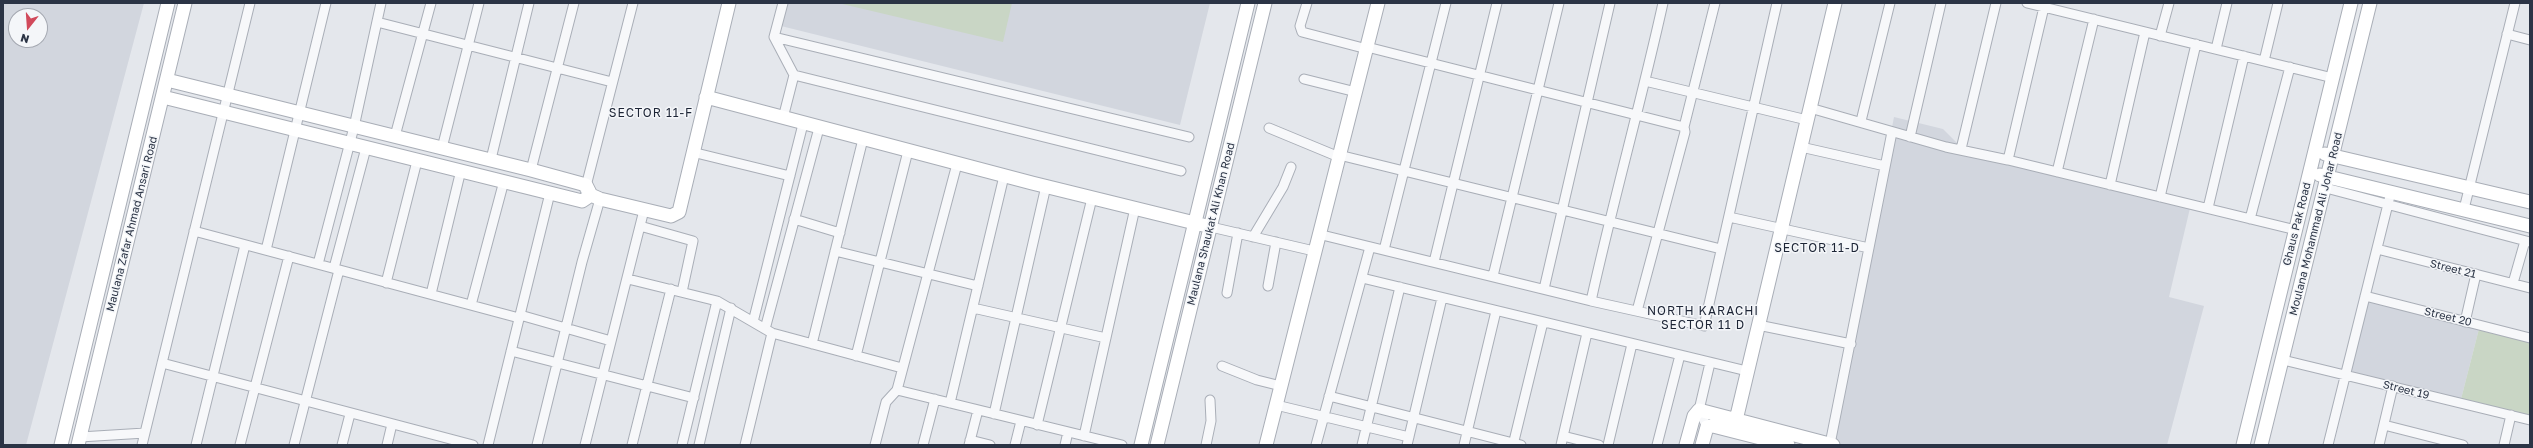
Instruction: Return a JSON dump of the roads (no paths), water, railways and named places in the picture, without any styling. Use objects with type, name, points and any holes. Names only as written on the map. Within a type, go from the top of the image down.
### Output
[{"type":"main road","name":"Maulana Zafar Ahmad Ansari Road","points":[[61,445],[168,3]]},
{"type":"main road","name":"Maulana Zafar Ahmad Ansari Road","points":[[79,441],[185,3]]},
{"type":"main road","points":[[166,80],[354,127],[491,159],[531,170],[589,195],[644,210],[676,216],[729,3]]},
{"type":"main road","name":"Maulana Shaukat Ali Khan Road","points":[[1141,445],[1193,222],[1248,3]]},
{"type":"main road","name":"Maulana Shaukat Ali Khan Road","points":[[1158,445],[1265,3]]},
{"type":"main road","points":[[1266,445],[1318,234],[1378,3]]},
{"type":"main road","points":[[1735,426],[1835,3]]},
{"type":"main road","name":"Ghaus Pak Road","points":[[2243,445],[2351,3]]},
{"type":"main road","name":"Moulana Mohammad Ali Johar Road","points":[[2261,445],[2327,183],[2370,3]]},
{"type":"main road","points":[[162,97],[550,193],[589,195]]},
{"type":"main road","points":[[706,97],[957,164],[1211,227]]},
{"type":"main road","points":[[2315,151],[2530,202]]},
{"type":"main road","points":[[2310,173],[2327,183],[2391,192],[2530,226]]},
{"type":"main road","points":[[1686,445],[1694,416],[1699,410],[1735,426],[1788,445]]},
{"type":"main road","points":[[1702,445],[1707,427],[1735,426],[1831,445]]},
{"type":"street","points":[[142,445],[250,3]]},
{"type":"street","points":[[266,250],[326,3]]},
{"type":"street","points":[[318,264],[350,144],[381,3]]},
{"type":"street","points":[[395,136],[431,3]]},
{"type":"street","points":[[442,148],[479,3]]},
{"type":"street","points":[[491,159],[529,3]]},
{"type":"street","points":[[531,170],[574,3]]},
{"type":"street","points":[[537,445],[565,328],[589,195],[612,82],[632,3]]},
{"type":"street","points":[[783,3],[774,36],[794,75],[783,118]]},
{"type":"street","points":[[1307,3],[1300,26],[1302,32],[1480,73],[1684,127]]},
{"type":"street","points":[[1384,250],[1446,3]]},
{"type":"street","points":[[1434,262],[1497,3]]},
{"type":"street","points":[[1493,276],[1559,3]]},
{"type":"street","points":[[1544,289],[1610,3]]},
{"type":"street","points":[[1591,301],[1608,221],[1645,81],[1663,3]]},
{"type":"street","points":[[1637,311],[1685,132],[1684,127],[1715,3]]},
{"type":"street","points":[[1318,234],[1591,301],[1704,326],[1777,3]]},
{"type":"street","points":[[1861,121],[1890,3]]},
{"type":"street","points":[[1910,137],[1941,3]]},
{"type":"street","points":[[1961,149],[1996,3]]},
{"type":"street","points":[[2027,3],[2333,78]]},
{"type":"street","points":[[2160,36],[2169,3]]},
{"type":"street","points":[[2216,49],[2227,3]]},
{"type":"street","points":[[2264,61],[2278,3]]},
{"type":"street","points":[[2464,209],[2515,3]]},
{"type":"street","points":[[2008,160],[2044,7]]},
{"type":"street","points":[[2057,172],[2094,19]]},
{"type":"street","points":[[377,22],[612,82]]},
{"type":"street","points":[[2110,184],[2145,32]]},
{"type":"street","points":[[2507,34],[2530,40]]},
{"type":"street","points":[[774,36],[1189,137]]},
{"type":"street","points":[[2160,197],[2196,44]]},
{"type":"street","points":[[2208,208],[2244,56]]},
{"type":"street","points":[[2250,219],[2290,67]]},
{"type":"street","points":[[794,75],[1180,171]]},
{"type":"street","points":[[1304,79],[1356,92]]},
{"type":"street","points":[[1645,81],[1753,108],[1861,121],[1892,132],[1946,147],[1961,149],[2110,184],[2296,230]]},
{"type":"street","points":[[754,322],[803,124]]},
{"type":"street","points":[[745,445],[768,331],[794,219],[818,128]]},
{"type":"street","points":[[1269,128],[1339,156],[1722,250]]},
{"type":"street","points":[[1831,445],[1892,132]]},
{"type":"street","points":[[812,344],[863,139]]},
{"type":"street","points":[[1801,147],[1885,166]]},
{"type":"street","points":[[294,445],[366,148]]},
{"type":"street","points":[[856,356],[908,151]]},
{"type":"street","points":[[692,152],[790,176]]},
{"type":"street","points":[[386,282],[417,161]]},
{"type":"street","points":[[874,445],[886,402],[897,390],[957,164]]},
{"type":"street","points":[[1254,237],[1283,187],[1291,167]]},
{"type":"street","points":[[430,294],[461,170]]},
{"type":"street","points":[[950,403],[1004,176]]},
{"type":"street","points":[[471,305],[504,181]]},
{"type":"street","points":[[2327,183],[2388,206],[2528,241],[2513,284]]},
{"type":"street","points":[[994,414],[1046,186]]},
{"type":"street","points":[[2328,445],[2391,192]]},
{"type":"street","points":[[488,445],[550,193]]},
{"type":"street","points":[[1037,424],[1092,198]]},
{"type":"street","points":[[1084,436],[1135,208]]},
{"type":"street","points":[[585,445],[644,210]]},
{"type":"street","points":[[1729,217],[1869,248]]},
{"type":"street","points":[[794,219],[840,233]]},
{"type":"street","points":[[640,226],[693,242],[682,292]]},
{"type":"street","points":[[1211,227],[1314,251]]},
{"type":"street","points":[[194,231],[471,305],[611,340]]},
{"type":"street","points":[[1227,293],[1238,233]]},
{"type":"street","points":[[1268,286],[1276,242]]},
{"type":"street","points":[[196,445],[245,245]]},
{"type":"street","points":[[1316,445],[1370,247]]},
{"type":"street","name":"Street 21","points":[[2377,249],[2530,288]]},
{"type":"street","points":[[835,251],[978,286]]},
{"type":"street","points":[[240,445],[288,256]]},
{"type":"street","points":[[2465,322],[2476,274]]},
{"type":"street","points":[[628,278],[717,301],[768,331],[902,368]]},
{"type":"street","points":[[1362,278],[1747,371]]},
{"type":"street","points":[[1362,445],[1400,288]]},
{"type":"street","points":[[632,445],[671,289]]},
{"type":"street","name":"Street 20","points":[[2365,296],[2530,338]]},
{"type":"street","points":[[1276,405],[1324,416],[1408,441],[1442,298]]},
{"type":"street","points":[[682,445],[717,301]]},
{"type":"street","points":[[699,445],[731,308]]},
{"type":"street","points":[[973,308],[1106,338]]},
{"type":"street","points":[[1464,445],[1496,311]]},
{"type":"street","points":[[1330,396],[1468,430],[1516,444],[1543,322]]},
{"type":"street","points":[[1758,325],[1851,344]]},
{"type":"street","points":[[1586,333],[1562,440],[1599,445]]},
{"type":"street","points":[[1608,445],[1632,344]]},
{"type":"street","points":[[511,351],[694,398]]},
{"type":"street","points":[[1657,445],[1680,355]]},
{"type":"street","name":"Street 19","points":[[2283,360],[2530,420]]},
{"type":"street","points":[[162,363],[392,424],[440,441],[473,445]]},
{"type":"street","points":[[1707,427],[1699,410],[1710,363]]},
{"type":"street","points":[[1222,366],[1257,380],[1281,386]]},
{"type":"street","points":[[2379,445],[2393,386]]},
{"type":"street","points":[[897,390],[1122,445]]},
{"type":"street","points":[[923,445],[935,399]]},
{"type":"street","points":[[1206,445],[1211,421],[1210,400]]},
{"type":"street","points":[[978,410],[970,443],[990,445]]},
{"type":"street","points":[[342,445],[350,414]]},
{"type":"street","points":[[2504,445],[2511,415]]},
{"type":"street","points":[[1015,445],[1021,421]]},
{"type":"street","points":[[387,445],[392,424]]},
{"type":"street","points":[[2384,425],[2463,445]]},
{"type":"street","points":[[1065,445],[1068,432]]},
{"type":"street","points":[[79,441],[145,433]]},
{"type":"district","name":"SECTOR 11-F","points":[[651,113]]},
{"type":"district","name":"SECTOR 11-D","points":[[1817,248]]},
{"type":"district","name":"NORTH KARACHI SECTOR 11 D","points":[[1703,318]]}]
